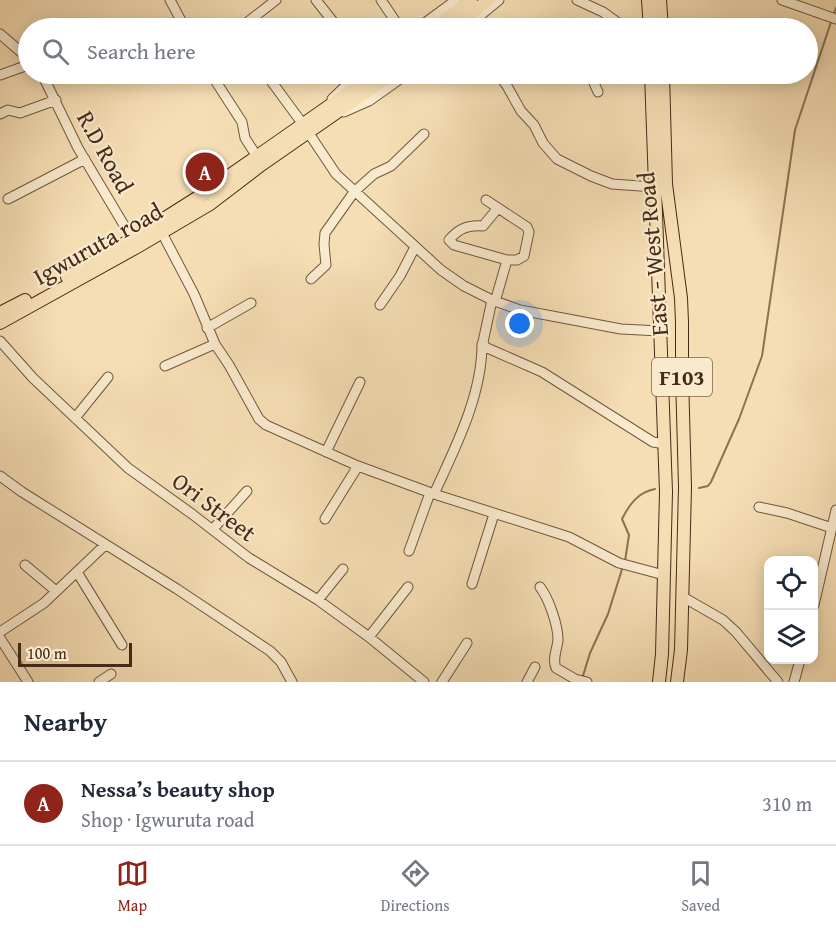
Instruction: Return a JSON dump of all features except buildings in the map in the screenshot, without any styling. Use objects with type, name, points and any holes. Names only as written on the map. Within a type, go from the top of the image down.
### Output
[{"type":"main road","points":[[447,18],[471,0]]},
{"type":"main road","points":[[466,18],[488,0]]},
{"type":"main road","points":[[648,0],[649,18]]},
{"type":"main road","points":[[660,0],[661,18]]},
{"type":"main road","name":"Igwuruta road","points":[[327,113],[363,84]]},
{"type":"main road","name":"Igwuruta road","points":[[0,313],[134,243],[162,232],[210,204],[305,128],[375,84]]},
{"type":"main road","name":"East - West Road","points":[[653,84],[658,105],[682,322],[685,487],[681,650],[677,682]]},
{"type":"main road","name":"East - West Road","points":[[659,682],[664,575],[665,444],[654,187],[658,105],[661,84]]},
{"type":"main road","name":"Igwuruta road","points":[[0,323],[134,243],[256,155],[305,128]]},
{"type":"street","points":[[170,0],[180,18]]},
{"type":"street","points":[[253,18],[276,0]]},
{"type":"street","points":[[316,0],[330,18]]},
{"type":"street","points":[[381,0],[393,18]]},
{"type":"street","points":[[432,18],[456,0]]},
{"type":"street","points":[[477,18],[499,0]]},
{"type":"street","points":[[578,0],[610,18]]},
{"type":"street","points":[[782,0],[836,19]]},
{"type":"street","points":[[0,34],[18,49]]},
{"type":"street","points":[[0,75],[18,69]]},
{"type":"street","name":"R.D Road","points":[[47,84],[85,159],[134,243]]},
{"type":"street","points":[[217,84],[242,122],[245,138],[256,155]]},
{"type":"street","points":[[273,84],[336,174],[415,248],[464,286],[493,301],[520,310],[621,329],[660,331]]},
{"type":"street","points":[[327,113],[348,84]]},
{"type":"street","points":[[327,113],[369,101],[393,84]]},
{"type":"street","points":[[506,84],[521,111],[534,125],[543,143],[557,159],[612,184],[654,187]]},
{"type":"street","points":[[594,84],[598,92]]},
{"type":"street","points":[[0,114],[8,110],[20,113],[56,100]]},
{"type":"street","points":[[312,279],[326,265],[325,233],[354,192],[374,174],[391,166],[424,134]]},
{"type":"street","points":[[8,199],[85,159]]},
{"type":"street","points":[[486,200],[527,227],[529,232],[524,256],[517,260],[507,260],[454,245],[449,240],[468,226],[485,225],[498,208]]},
{"type":"street","points":[[162,232],[194,294],[215,344],[259,419],[266,424],[358,466],[576,540],[620,563],[664,575]]},
{"type":"street","points":[[380,305],[400,276],[415,248]]},
{"type":"street","points":[[409,551],[432,493],[469,417],[482,355],[482,344],[507,260]]},
{"type":"street","points":[[207,328],[251,303]]},
{"type":"street","name":"Ori Street","points":[[0,341],[33,378],[128,468],[249,558],[318,600],[369,637],[424,682]]},
{"type":"street","points":[[165,366],[215,344]]},
{"type":"street","points":[[482,344],[488,349],[542,372],[653,442],[665,444]]},
{"type":"street","points":[[75,418],[108,377]]},
{"type":"street","points":[[326,452],[360,382]]},
{"type":"street","points":[[325,519],[358,466]]},
{"type":"street","points":[[0,476],[270,651],[280,662],[291,682]]},
{"type":"street","points":[[213,529],[247,491]]},
{"type":"street","points":[[759,507],[787,513],[832,528]]},
{"type":"street","points":[[818,585],[836,510]]},
{"type":"street","points":[[472,584],[494,514]]},
{"type":"street","points":[[0,632],[36,610],[105,544]]},
{"type":"street","points":[[25,565],[56,591]]},
{"type":"street","points":[[318,600],[343,569]]},
{"type":"street","points":[[77,572],[122,645]]},
{"type":"street","points":[[540,586],[547,596],[557,635],[554,663],[556,668],[575,679],[587,682]]},
{"type":"street","points":[[369,637],[408,587]]},
{"type":"street","points":[[683,597],[723,620],[778,682]]},
{"type":"street","points":[[0,638],[28,682]]},
{"type":"street","points":[[442,682],[467,644]]},
{"type":"street","points":[[794,682],[799,664]]},
{"type":"street","points":[[527,682],[535,668]]},
{"type":"street","points":[[99,682],[111,674]]},
{"type":"waterway","points":[[833,16],[836,8]]},
{"type":"waterway","points":[[818,61],[831,22]]},
{"type":"waterway","points":[[699,488],[708,486],[711,482],[739,419],[762,356],[795,130],[810,84]]},
{"type":"waterway","points":[[625,561],[629,535],[622,519],[635,500],[655,489]]},
{"type":"waterway","points":[[582,679],[590,653],[608,614],[623,566]]},
{"type":"place","name":"Nessa’s beauty shop","points":[[205,172]]}]
